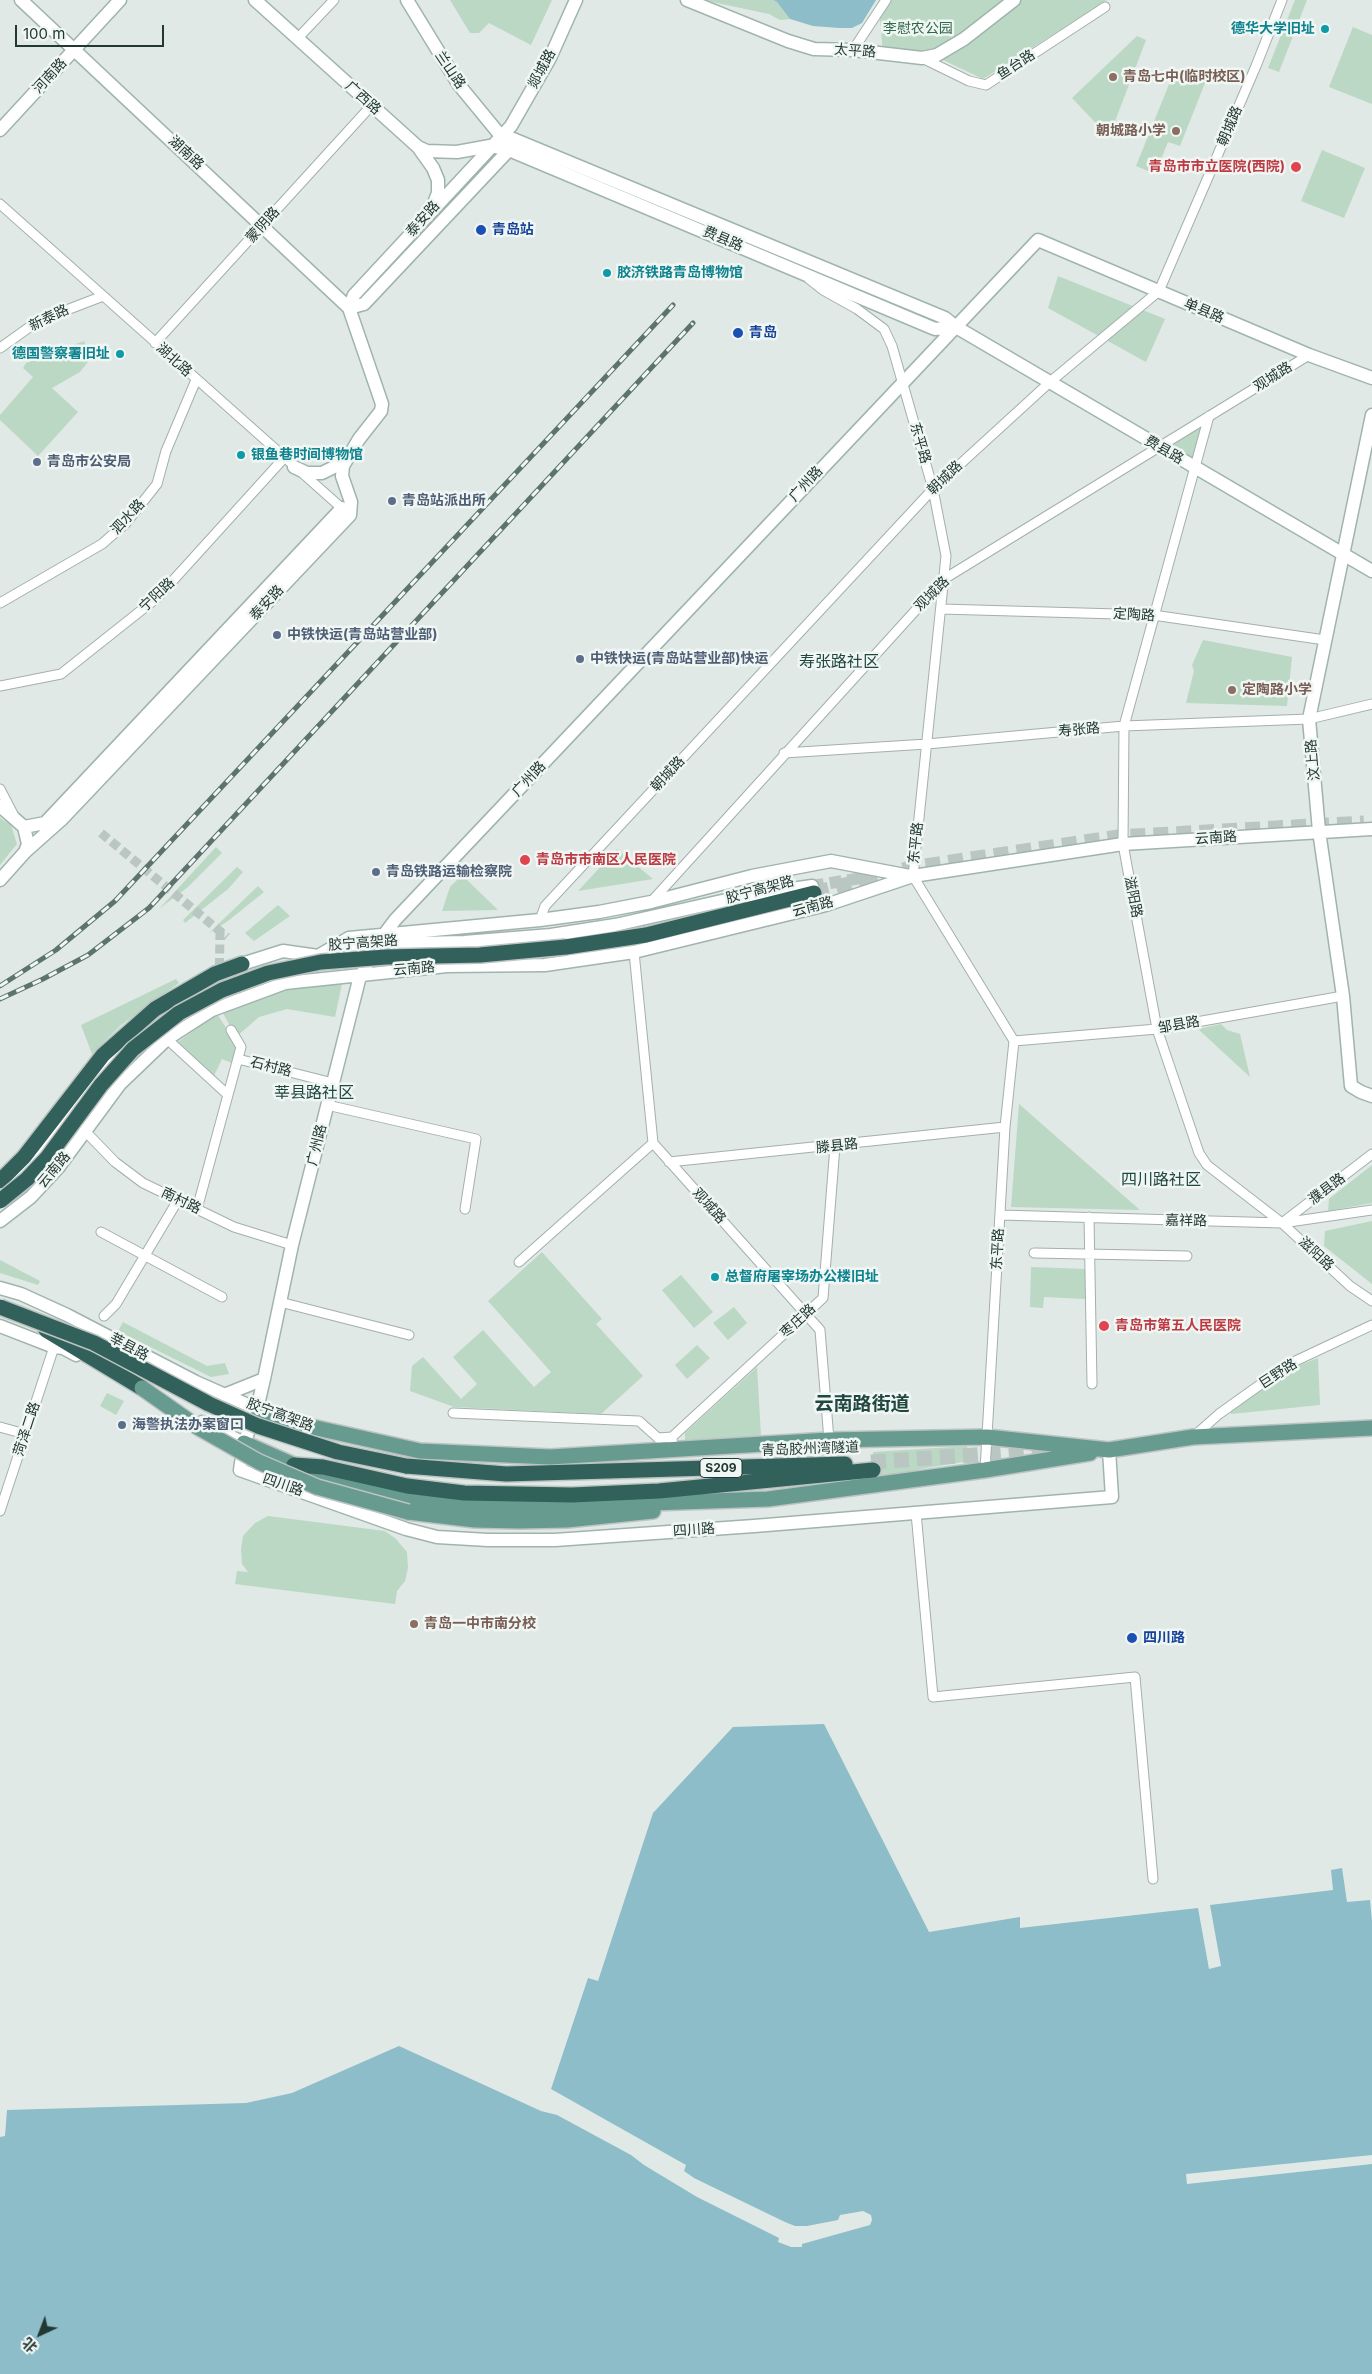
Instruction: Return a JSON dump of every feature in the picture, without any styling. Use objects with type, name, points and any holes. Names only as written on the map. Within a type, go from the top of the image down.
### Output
[{"type":"highway","name":"胶宁高架路","points":[[0,1201],[37,1170],[60,1143],[101,1085],[133,1050],[179,1013],[222,990],[268,973],[321,962],[386,957],[480,955],[566,947],[646,935],[813,889]]},
{"type":"highway","points":[[0,1181],[24,1157],[103,1055],[156,1009],[215,974],[242,964]]},
{"type":"highway","name":"胶宁高架路","points":[[0,1307],[94,1344],[209,1404],[258,1426],[338,1452],[406,1466],[483,1474],[571,1473]]},
{"type":"highway","points":[[0,1307],[60,1337],[142,1388]]},
{"type":"highway","name":"青岛胶州湾隧道","points":[[294,1465],[323,1467],[407,1486],[464,1493],[572,1495],[669,1490],[872,1466],[571,1473]]},
{"type":"main road","name":"湖南路","points":[[21,0],[263,225],[349,308]]},
{"type":"main road","name":"河南路","points":[[0,130],[120,0]]},
{"type":"main road","name":"广西路","points":[[255,0],[418,147],[433,168],[438,180],[438,193],[431,211]]},
{"type":"main road","name":"兰山路","points":[[407,0],[459,85],[502,134]]},
{"type":"main road","name":"郯城路","points":[[502,134],[511,126],[550,58],[576,0]]},
{"type":"main road","name":"太平路","points":[[687,0],[788,41],[814,49],[854,50],[922,58],[937,56],[964,39],[1014,0]]},
{"type":"main road","name":"泰安路","points":[[349,308],[354,295],[502,134]]},
{"type":"main road","points":[[502,134],[509,150]]},
{"type":"main road","name":"费县路","points":[[502,134],[944,318],[956,327],[1372,571]]},
{"type":"main road","points":[[418,147],[427,151],[457,152],[490,146]]},
{"type":"main road","name":"费县路","points":[[490,146],[509,150],[935,328],[956,327]]},
{"type":"main road","name":"泰安路","points":[[349,308],[364,304],[509,150]]},
{"type":"main road","name":"单县路","points":[[1038,240],[1309,355],[1372,378]]},
{"type":"main road","name":"广州路","points":[[240,1470],[244,1444],[257,1409],[264,1379],[292,1245],[359,980],[377,944],[385,933],[903,381],[1038,240]]},
{"type":"main road","points":[[346,512],[351,502],[342,476],[346,461],[381,411],[382,404],[349,308]]},
{"type":"main road","name":"汶上路","points":[[1372,415],[1369,449],[1342,554],[1310,719],[1319,831],[1343,996],[1351,1086],[1372,1096]]},
{"type":"main road","points":[[294,467],[307,473],[322,473],[346,461]]},
{"type":"main road","name":"泰安路","points":[[24,827],[45,823],[346,512]]},
{"type":"main road","name":"泰安路","points":[[0,880],[25,852],[61,820],[346,512]]},
{"type":"main road","points":[[0,806],[24,827],[28,844],[25,852]]},
{"type":"main road","name":"云南路","points":[[0,1221],[31,1197],[58,1168],[120,1084],[167,1039],[212,1010],[285,983],[447,966],[545,965],[634,952],[826,904],[913,876],[1123,844],[1372,829]]},
{"type":"main road","name":"云南路","points":[[0,1190],[44,1147],[112,1060],[174,1009],[255,970],[318,956],[348,938],[385,933],[540,920],[651,902],[752,876],[831,861],[913,876]]},
{"type":"main road","points":[[242,964],[283,951],[318,956],[377,944],[464,942],[551,935],[623,923],[744,896],[813,889]]},
{"type":"main road","name":"莘县路","points":[[0,1288],[21,1294],[67,1315],[196,1382],[257,1409]]},
{"type":"main road","points":[[0,1326],[54,1347],[63,1348],[244,1444]]},
{"type":"main road","points":[[224,1395],[264,1379]]},
{"type":"main road","points":[[142,1388],[215,1438],[270,1468],[334,1493],[408,1512],[475,1520],[558,1520],[647,1512],[706,1501]]},
{"type":"main road","points":[[257,1409],[285,1421],[420,1451],[550,1458],[672,1444],[987,1436],[1109,1450],[1193,1437],[1372,1428]]},
{"type":"main road","name":"四川路","points":[[240,1470],[406,1529],[458,1539],[555,1540],[1112,1497],[1109,1450],[985,1470],[768,1499],[506,1508],[416,1502],[356,1488],[244,1444]]},
{"type":"street","points":[[298,38],[334,0]]},
{"type":"street","points":[[854,50],[886,0]]},
{"type":"street","name":"朝城路","points":[[540,920],[545,906],[933,489],[1050,382],[1159,292],[1256,66],[1282,0]]},
{"type":"street","name":"鱼台路","points":[[922,58],[968,81],[986,85],[1105,8]]},
{"type":"street","name":"蒙阴路","points":[[155,343],[371,106]]},
{"type":"street","name":"湖北路","points":[[0,204],[346,512]]},
{"type":"street","name":"东平路","points":[[799,271],[823,290],[858,309],[884,329],[892,346],[903,381],[933,489],[946,556],[913,876],[1014,1041],[1005,1126],[985,1470]]},
{"type":"street","name":"新泰路","points":[[0,348],[38,321],[103,296]]},
{"type":"street","name":"观城路","points":[[651,902],[784,753],[944,579],[1309,355]]},
{"type":"street","name":"泗水路","points":[[0,603],[102,544],[126,522],[157,484],[166,451],[196,380]]},
{"type":"street","name":"滋阳路","points":[[1209,416],[1124,726],[1123,844],[1157,1029],[1199,1153],[1207,1165],[1282,1223],[1350,1286],[1372,1301]]},
{"type":"street","name":"宁阳路","points":[[0,686],[60,674],[158,597],[284,458]]},
{"type":"street","name":"定陶路","points":[[941,609],[1153,615],[1325,640]]},
{"type":"street","name":"寿张路","points":[[784,753],[927,744],[1124,726],[1310,719],[1372,704]]},
{"type":"street","points":[[0,789],[9,810],[24,827]]},
{"type":"street","points":[[519,1262],[653,1143],[634,952]]},
{"type":"street","name":"邹县路","points":[[1014,1041],[1157,1029],[1343,996]]},
{"type":"street","points":[[197,1210],[241,1047],[232,1030]]},
{"type":"street","points":[[167,1039],[228,1095]]},
{"type":"street","name":"石村路","points":[[238,1059],[333,1083]]},
{"type":"street","points":[[327,1105],[476,1138],[465,1209]]},
{"type":"street","name":"南村路","points":[[68,1115],[115,1162],[143,1183],[234,1227],[292,1245]]},
{"type":"street","name":"滕县路","points":[[669,1162],[835,1146],[1005,1126]]},
{"type":"street","name":"观城路","points":[[653,1143],[820,1330],[829,1440]]},
{"type":"street","name":"枣庄路","points":[[672,1444],[822,1298],[835,1146]]},
{"type":"street","name":"濮县路","points":[[1282,1223],[1372,1154]]},
{"type":"street","points":[[104,1316],[116,1304],[178,1200]]},
{"type":"street","name":"嘉祥路","points":[[1000,1215],[1282,1223],[1372,1210]]},
{"type":"street","points":[[1089,1217],[1092,1384]]},
{"type":"street","points":[[101,1232],[222,1297]]},
{"type":"street","points":[[1034,1253],[1187,1256]]},
{"type":"street","points":[[280,1302],[409,1335]]},
{"type":"street","name":"巨野路","points":[[1193,1437],[1219,1414],[1290,1364],[1372,1325]]},
{"type":"street","name":"菏泽二路","points":[[0,1512],[54,1347]]},
{"type":"street","points":[[453,1413],[639,1421],[658,1438],[672,1444]]},
{"type":"street","points":[[0,1427],[25,1434]]},
{"type":"street","points":[[916,1513],[933,1697],[1135,1677],[1153,1879]]},
{"type":"green space","points":[[450,0],[552,0],[531,45],[489,23],[479,33],[470,33]]},
{"type":"green space","points":[[703,0],[773,0],[777,2],[790,19],[780,20],[769,14]]},
{"type":"green space","name":"李慰农公园","points":[[889,0],[1107,0],[983,79],[941,59],[883,53],[880,18]]},
{"type":"green space","points":[[1295,0],[1307,0],[1279,72],[1268,68]]},
{"type":"green space","points":[[1353,27],[1372,35],[1372,104],[1329,87]]},
{"type":"green space","points":[[1137,36],[1146,40],[1109,137],[1072,98]]},
{"type":"green space","points":[[1197,69],[1209,73],[1180,146],[1168,142],[1155,174],[1136,166],[1174,72],[1192,79]]},
{"type":"green space","points":[[1322,150],[1365,168],[1344,218],[1301,201]]},
{"type":"green space","points":[[1058,276],[1165,319],[1146,362],[1048,308]]},
{"type":"green space","points":[[84,341],[91,358],[80,372],[52,388],[78,412],[38,456],[0,420],[0,415],[33,377],[23,368],[26,363]]},
{"type":"green space","points":[[1205,422],[1192,462],[1164,447]]},
{"type":"green space","points":[[1203,640],[1292,657],[1287,706],[1186,703],[1194,671],[1192,665]]},
{"type":"green space","points":[[0,818],[11,825],[17,844],[0,865]]},
{"type":"green space","points":[[216,847],[222,853],[188,887],[159,909]]},
{"type":"green space","points":[[617,849],[653,879],[578,891]]},
{"type":"green space","points":[[237,867],[243,872],[228,889],[185,923],[183,920]]},
{"type":"green space","points":[[462,875],[498,910],[442,911],[450,887]]},
{"type":"green space","points":[[258,886],[264,892],[228,921],[209,933]]},
{"type":"green space","points":[[278,905],[290,916],[254,941],[245,933]]},
{"type":"green space","points":[[176,979],[179,983],[121,1025],[92,1054],[81,1025]]},
{"type":"green space","points":[[342,984],[335,1017],[287,1009],[259,1017],[236,1037],[223,1013],[288,988]]},
{"type":"green space","points":[[217,1014],[238,1046],[232,1063],[222,1059],[214,1076],[178,1042]]},
{"type":"green space","points":[[1221,1024],[1227,1030],[1240,1034],[1250,1077],[1198,1029]]},
{"type":"green space","points":[[1019,1104],[1140,1210],[1011,1207]]},
{"type":"green space","points":[[1372,1165],[1372,1203],[1328,1211],[1329,1199]]},
{"type":"green space","points":[[1372,1221],[1372,1284],[1324,1246],[1325,1231]]},
{"type":"green space","points":[[542,1252],[602,1319],[596,1324],[643,1376],[601,1414],[454,1407],[410,1391],[412,1366],[423,1357],[461,1399],[477,1384],[453,1357],[483,1330],[534,1387],[551,1372],[488,1301]]},
{"type":"green space","points":[[0,1260],[40,1281],[38,1285],[0,1273]]},
{"type":"green space","points":[[1031,1267],[1086,1269],[1085,1299],[1044,1297],[1043,1308],[1030,1307]]},
{"type":"green space","points":[[681,1275],[713,1312],[694,1328],[662,1290]]},
{"type":"green space","points":[[734,1307],[747,1323],[728,1340],[713,1323]]},
{"type":"green space","points":[[123,1322],[207,1366],[225,1363],[229,1374],[211,1377],[118,1331]]},
{"type":"green space","points":[[697,1345],[710,1358],[687,1379],[675,1365]]},
{"type":"green space","points":[[1318,1358],[1320,1405],[1231,1414],[1231,1409],[1292,1368]]},
{"type":"green space","points":[[757,1367],[761,1436],[685,1440],[685,1433]]},
{"type":"green space","points":[[107,1393],[124,1401],[116,1415],[100,1406]]},
{"type":"green space","points":[[967,1446],[969,1461],[920,1469],[907,1475],[876,1477],[873,1452]]},
{"type":"green space","points":[[268,1516],[385,1531],[396,1539],[407,1552],[408,1568],[405,1581],[397,1591],[395,1604],[235,1584],[237,1571],[248,1572],[242,1564],[243,1536],[255,1523]]},
{"type":"water","points":[[773,0],[876,0],[862,23],[852,28],[839,28],[813,26],[790,19],[777,2]]},
{"type":"water","points":[[824,1724],[929,1932],[1020,1917],[1020,1928],[1198,1908],[1209,1969],[1221,1966],[1210,1905],[1333,1890],[1331,1870],[1342,1868],[1347,1902],[1370,1900],[1372,1921],[1372,2374],[0,2374],[0,2137],[5,2136],[7,2110],[246,2103],[292,2093],[399,2046],[541,2111],[557,2115],[631,2155],[697,2197],[779,2238],[778,2242],[791,2247],[802,2247],[802,2244],[870,2225],[871,2215],[863,2211],[840,2215],[838,2220],[807,2226],[795,2226],[785,2222],[694,2178],[684,2171],[686,2165],[551,2089],[588,1978],[598,1981],[653,1813],[733,1727]]},
{"type":"pier","points":[[1372,2155],[1372,2164],[1187,2184],[1186,2174]]},
{"type":"tunnel","points":[[814,893],[911,868],[1118,837],[1364,823]]},
{"type":"tunnel","points":[[101,833],[227,937]]},
{"type":"tunnel","points":[[812,886],[881,875]]},
{"type":"tunnel","points":[[219,994],[220,931]]},
{"type":"tunnel","points":[[871,1462],[1062,1449]]},
{"type":"railway","points":[[0,986],[56,950],[115,901],[673,305]]},
{"type":"railway","points":[[0,999],[88,955],[149,908],[693,323]]},
{"type":"place","name":"德华大学旧址","points":[[1325,29]]},
{"type":"place","name":"青岛七中(临时校区)","points":[[1113,77]]},
{"type":"place","name":"朝城路小学","points":[[1176,131]]},
{"type":"place","name":"青岛市市立医院(西院)","points":[[1296,167]]},
{"type":"place","name":"青岛站","points":[[481,230]]},
{"type":"place","name":"胶济铁路青岛博物馆","points":[[607,273]]},
{"type":"place","name":"青岛","points":[[738,333]]},
{"type":"place","name":"德国警察署旧址","points":[[120,354]]},
{"type":"place","name":"银鱼巷时间博物馆","points":[[241,455]]},
{"type":"place","name":"青岛市公安局","points":[[37,462]]},
{"type":"place","name":"青岛站派出所","points":[[392,501]]},
{"type":"place","name":"中铁快运(青岛站营业部)","points":[[277,635]]},
{"type":"place","name":"中铁快运(青岛站营业部)快运","points":[[580,659]]},
{"type":"place","name":"定陶路小学","points":[[1232,690]]},
{"type":"place","name":"青岛市市南区人民医院","points":[[525,860]]},
{"type":"place","name":"青岛铁路运输检察院","points":[[376,872]]},
{"type":"place","name":"总督府屠宰场办公楼旧址","points":[[715,1277]]},
{"type":"place","name":"青岛市第五人民医院","points":[[1104,1326]]},
{"type":"place","name":"海警执法办案窗口","points":[[122,1425]]},
{"type":"place","name":"青岛一中市南分校","points":[[414,1624]]},
{"type":"place","name":"四川路","points":[[1132,1638]]},
{"type":"district","name":"寿张路社区","points":[[839,662]]},
{"type":"district","name":"莘县路社区","points":[[314,1093]]},
{"type":"district","name":"四川路社区","points":[[1161,1180]]},
{"type":"district","name":"云南路街道","points":[[862,1404]]}]
